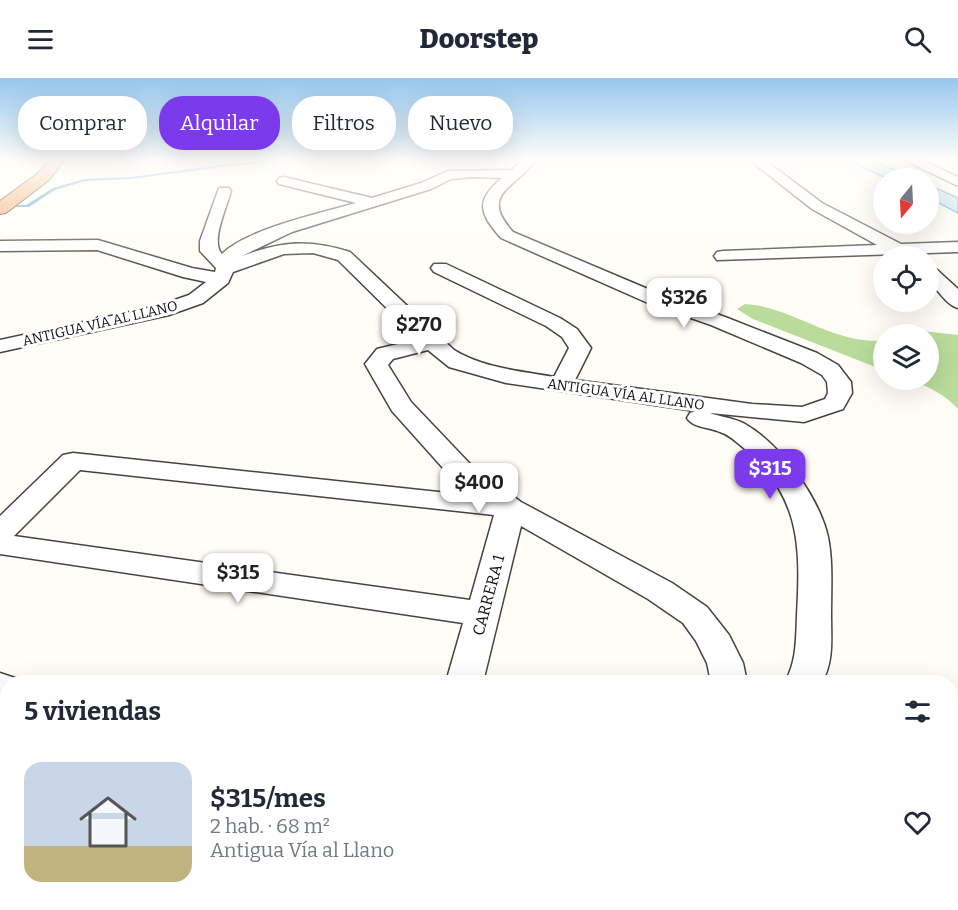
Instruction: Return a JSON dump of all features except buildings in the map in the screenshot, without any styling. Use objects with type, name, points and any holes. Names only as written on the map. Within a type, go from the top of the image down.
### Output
[{"type":"highway","points":[[0,209],[12,200]]},
{"type":"street","points":[[221,200],[208,241],[209,251],[224,274]]},
{"type":"street","points":[[362,200],[371,202]]},
{"type":"street","points":[[224,274],[230,256],[245,246],[286,229],[378,200]]},
{"type":"street","name":"ANTIGUA VÍA AL LLANO","points":[[0,346],[162,311],[196,299],[224,274],[276,249],[300,247],[326,249],[344,256],[433,342],[457,362],[506,376],[635,397],[752,411],[804,415],[834,404],[840,393],[839,381],[830,370],[808,358],[746,332],[656,299],[507,235],[490,215],[489,203],[491,200]]},
{"type":"street","points":[[809,200],[890,246]]},
{"type":"street","points":[[0,246],[98,245],[189,273],[224,274]]},
{"type":"street","points":[[939,249],[958,247]]},
{"type":"street","points":[[723,256],[873,254]]},
{"type":"street","points":[[440,268],[553,322],[570,333],[580,348],[561,385]]},
{"type":"street","points":[[939,280],[958,303]]},
{"type":"street","points":[[433,342],[385,354],[376,364],[380,375],[401,406],[461,471],[511,508],[660,591],[695,615],[711,635],[725,663],[728,675]]},
{"type":"street","points":[[635,397],[653,407],[736,430],[760,448],[802,503],[811,530],[815,559],[813,650],[808,675]]},
{"type":"street","points":[[0,533],[73,461],[511,508]]},
{"type":"street","name":"CARRERA 1","points":[[467,675],[511,508]]},
{"type":"street","points":[[0,544],[484,614]]},
{"type":"green space","points":[[745,304],[763,307],[829,331],[873,340],[873,366],[753,319],[737,309]]},
{"type":"green space","points":[[939,333],[958,335],[958,409],[934,390],[939,390]]},
{"type":"water","points":[[939,200],[958,200],[958,213],[939,203]]},
{"type":"waterway","points":[[0,206],[27,206],[37,200]]}]
